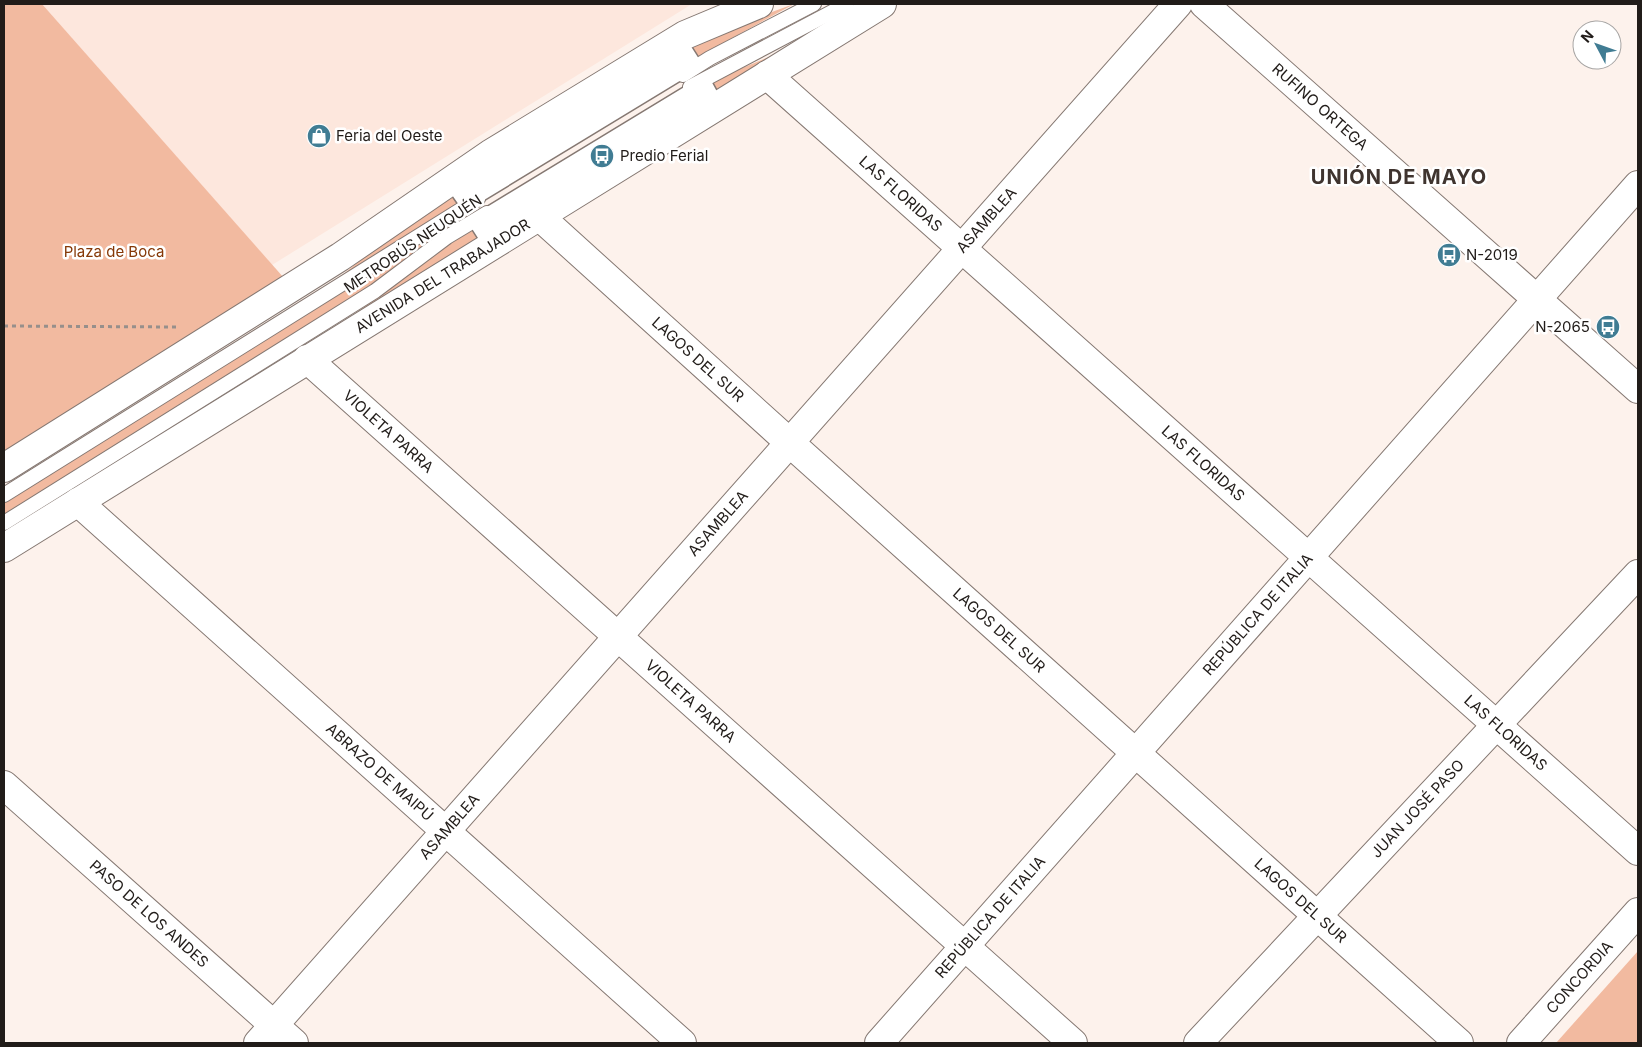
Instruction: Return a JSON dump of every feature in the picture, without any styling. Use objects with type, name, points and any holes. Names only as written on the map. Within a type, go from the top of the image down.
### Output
[{"type":"street","points":[[4,468],[333,261],[490,154],[685,35],[760,4]]},
{"type":"street","name":"AVENIDA DEL TRABAJADOR","points":[[4,548],[882,4]]},
{"type":"street","name":"ASAMBLEA","points":[[266,1034],[1178,4]]},
{"type":"street","name":"RUFINO ORTEGA","points":[[1204,4],[1638,390]]},
{"type":"street","points":[[682,52],[689,63],[467,198],[460,188],[682,52]]},
{"type":"street","name":"LAS FLORIDAS","points":[[767,75],[1638,852]]},
{"type":"street","points":[[703,88],[709,99],[488,234],[481,223],[703,88]]},
{"type":"street","name":"REPÚBLICA DE ITALIA","points":[[878,1043],[1638,186]]},
{"type":"street","name":"LAGOS DEL SUR","points":[[539,216],[1459,1043]]},
{"type":"street","name":"VIOLETA PARRA","points":[[307,359],[1073,1043]]},
{"type":"street","name":"ABRAZO DE MAIPÚ","points":[[78,502],[682,1043]]},
{"type":"street","name":"JUAN JOSÉ PASO","points":[[1198,1043],[1638,574]]},
{"type":"street","name":"PASO DE LOS ANDES","points":[[4,785],[266,1034],[294,1043]]},
{"type":"street","name":"CONCORDIA","points":[[1521,1043],[1638,912]]},
{"type":"lane","name":"METROBÚS NEUQUÉN","points":[[4,495],[485,195],[710,58],[814,4]]},
{"type":"lane","name":"METROBÚS NEUQUÉN","points":[[4,523],[375,291],[447,237],[669,100],[710,76],[847,4]]},
{"type":"path","points":[[4,326],[179,327]]},
{"type":"shaded area","name":"Feria del Oeste","points":[[42,4],[692,4],[272,265]]},
{"type":"green space","name":"Plaza de Boca","points":[[4,4],[42,4],[284,278],[4,454]]},
{"type":"green space","points":[[794,4],[689,63],[682,52],[723,31]]},
{"type":"green space","points":[[771,56],[709,99],[703,88],[730,73]]},
{"type":"green space","points":[[460,188],[467,198],[340,277],[408,221]]},
{"type":"green space","points":[[472,212],[364,290],[4,516],[4,502]]},
{"type":"green space","points":[[481,223],[488,234],[349,318],[437,253]]},
{"type":"green space","points":[[1638,951],[1638,1043],[1556,1043]]},
{"type":"place","name":"Feria del Oeste","points":[[319,136]]},
{"type":"place","name":"Predio Ferial","points":[[602,156]]},
{"type":"place","name":"N-2019","points":[[1449,255]]},
{"type":"place","name":"N-2065","points":[[1608,327]]},
{"type":"district","name":"UNIÓN DE MAYO","points":[[1399,177]]}]
